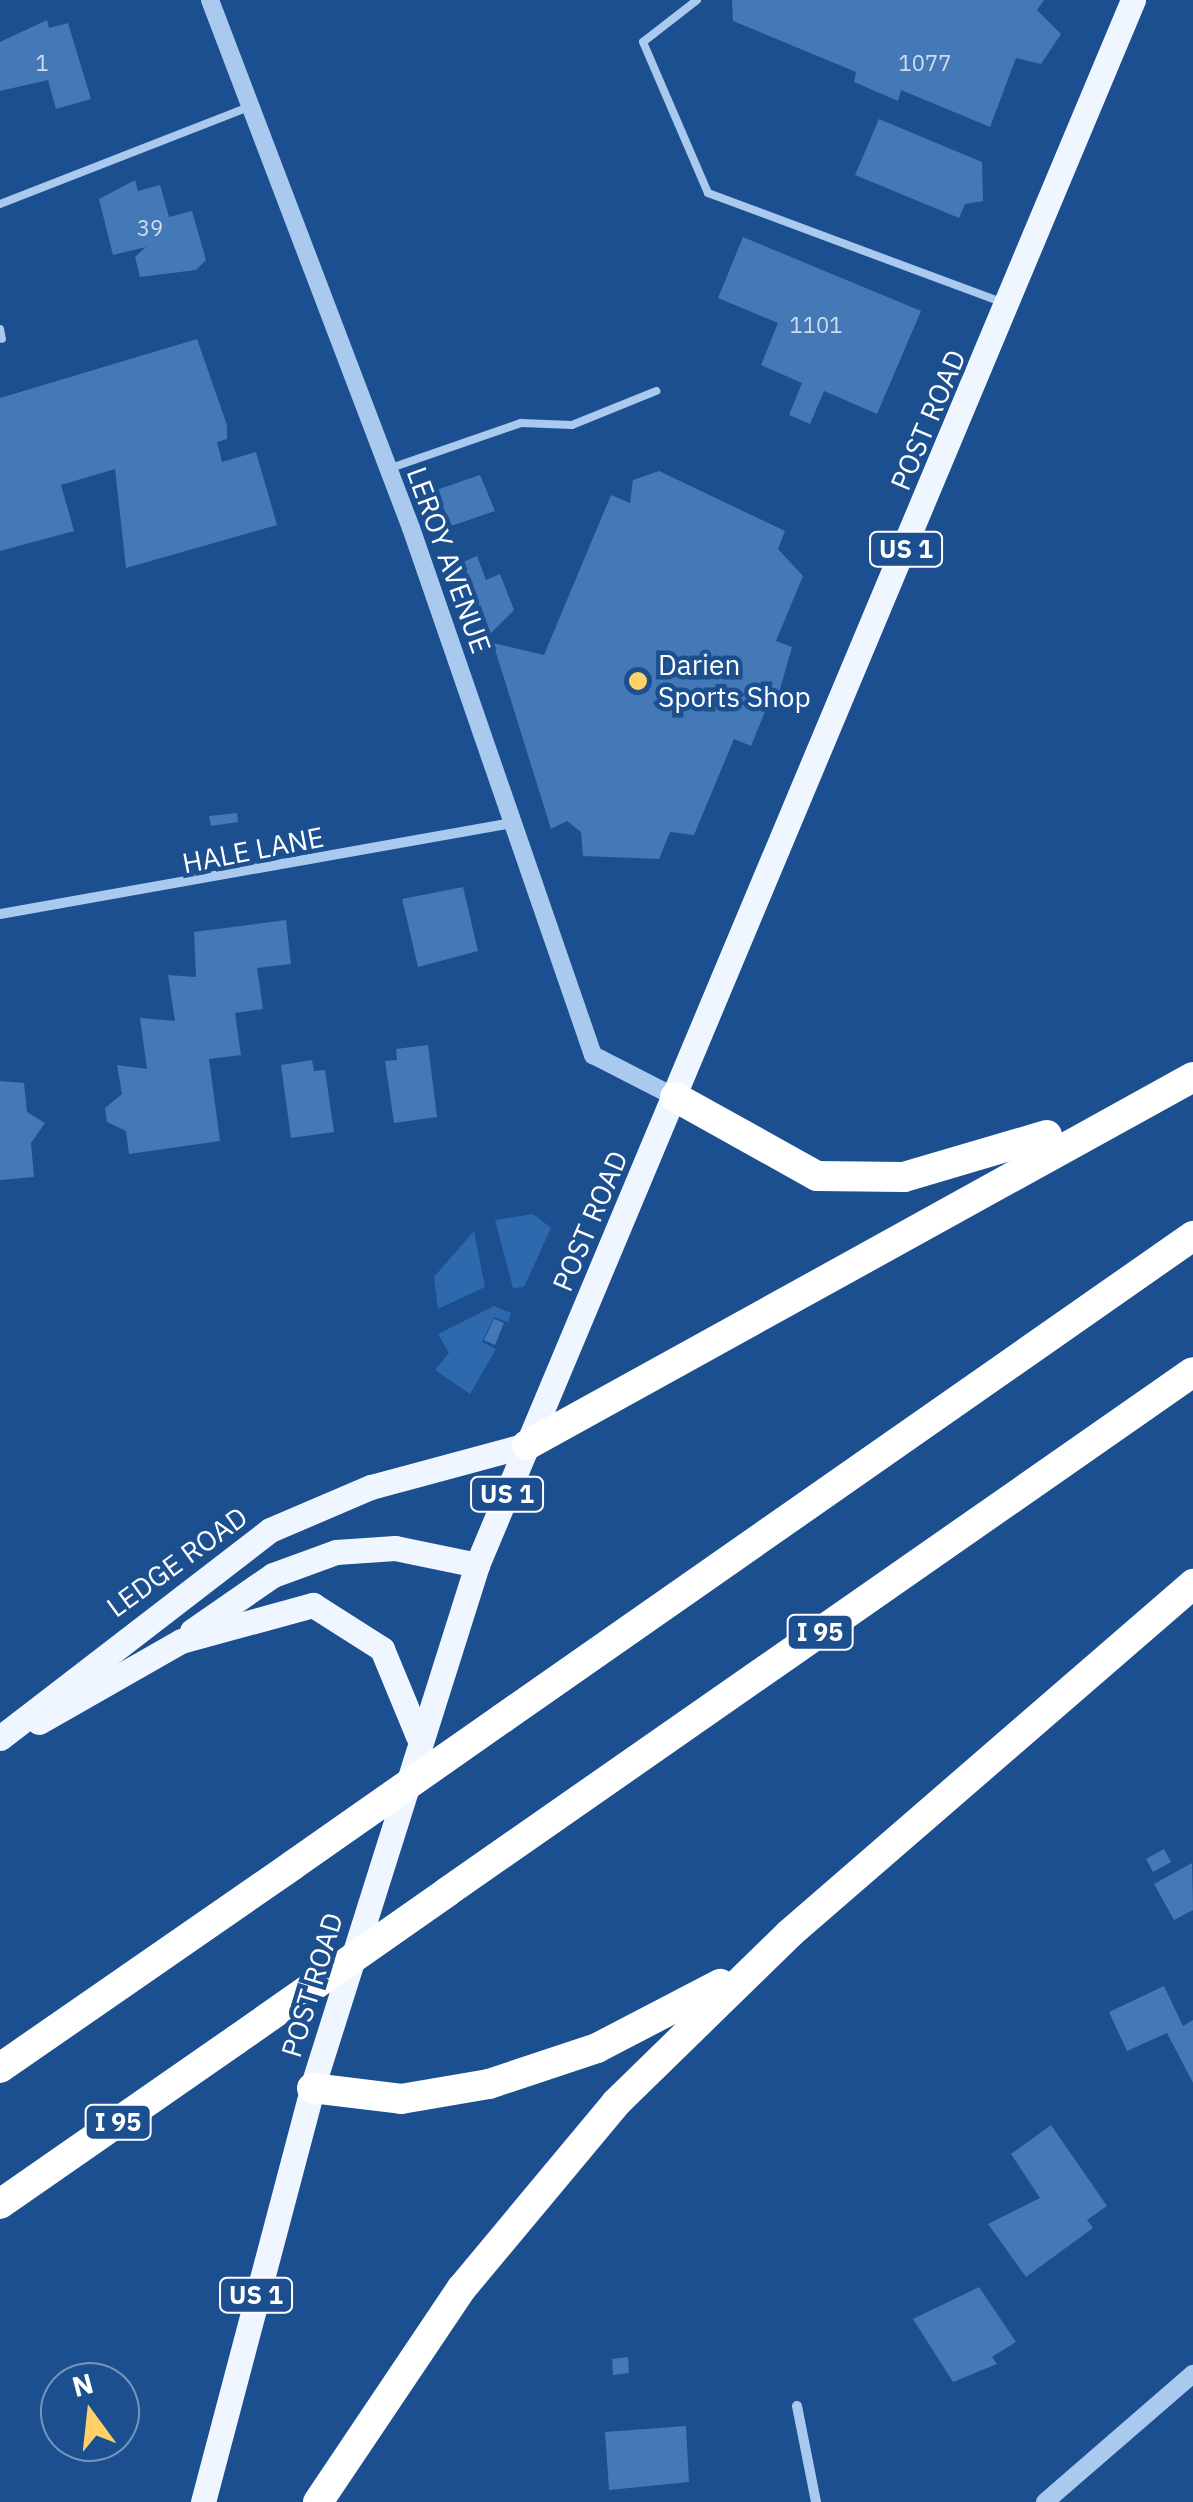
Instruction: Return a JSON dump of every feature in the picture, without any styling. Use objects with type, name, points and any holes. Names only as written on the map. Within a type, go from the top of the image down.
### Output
[{"type":"highway","points":[[675,1097],[777,1160],[860,1180],[991,1154],[1193,1076]]},
{"type":"highway","points":[[527,1445],[1193,1076]]},
{"type":"highway","points":[[0,2068],[1193,1236]]},
{"type":"highway","name":"I 95","points":[[0,2204],[1193,1372]]},
{"type":"highway","points":[[318,2502],[408,2362],[560,2162],[789,1934],[1193,1584]]},
{"type":"highway","points":[[312,2088],[443,2095],[546,2067],[649,2026],[789,1934]]},
{"type":"main road","name":"POST ROAD","points":[[203,2502],[312,2088],[418,1736],[478,1565],[1010,305],[1134,0]]},
{"type":"main road","name":"LEDGE ROAD","points":[[0,1741],[270,1530],[371,1487],[527,1445]]},
{"type":"main road","name":"LEDGE ROAD","points":[[0,1741],[181,1641],[244,1592],[336,1552],[396,1548],[478,1565]]},
{"type":"main road","name":"LEDGE ROAD","points":[[181,1641],[288,1606],[335,1611],[382,1649],[418,1736]]},
{"type":"street","name":"LEROY AVENUE","points":[[210,0],[388,469],[592,1055],[675,1097]]},
{"type":"street","name":"HALE LANE","points":[[0,914],[512,823]]},
{"type":"street","points":[[1045,2502],[1193,2374]]},
{"type":"street","points":[[797,2406],[816,2502]]},
{"type":"lane","points":[[697,0],[643,42],[708,193],[1010,305]]},
{"type":"lane","points":[[0,204],[250,107]]},
{"type":"lane","points":[[388,469],[521,423],[572,425],[656,391]]},
{"type":"shaded area","points":[[533,1214],[551,1228],[524,1287],[513,1288],[495,1220]]},
{"type":"shaded area","points":[[474,1231],[485,1287],[438,1309],[434,1277]]},
{"type":"shaded area","points":[[494,1306],[511,1313],[508,1322],[494,1317],[482,1342],[496,1349],[470,1394],[435,1370],[449,1353],[438,1334]]},
{"type":"building","points":[[732,0],[1044,0],[1037,10],[1061,34],[1041,64],[1016,58],[990,127],[901,90],[898,101],[854,82],[856,72],[733,21]]},
{"type":"building","points":[[47,20],[49,28],[68,23],[91,99],[56,109],[48,80],[0,91],[0,42]]},
{"type":"building","points":[[879,119],[982,162],[983,201],[965,204],[959,218],[855,175]]},
{"type":"building","points":[[135,180],[138,191],[160,185],[169,217],[192,211],[206,260],[196,270],[140,277],[135,257],[146,247],[113,255],[99,199]]},
{"type":"building","points":[[743,237],[921,311],[877,414],[824,391],[810,424],[789,415],[802,383],[761,365],[778,323],[718,298]]},
{"type":"building","points":[[197,339],[227,425],[227,439],[217,442],[222,462],[256,452],[277,525],[126,568],[115,469],[61,485],[74,531],[0,551],[0,398]]},
{"type":"building","points":[[659,471],[785,531],[778,549],[803,576],[776,641],[792,647],[775,707],[768,704],[751,746],[734,739],[694,835],[670,832],[659,859],[583,856],[581,832],[567,821],[551,829],[493,643],[544,655],[611,495],[630,503],[633,480]]},
{"type":"building","points":[[480,475],[495,511],[451,526],[436,490]]},
{"type":"building","points":[[477,556],[486,580],[500,574],[514,610],[490,634],[463,562]]},
{"type":"building","points":[[237,813],[238,822],[211,826],[209,816]]},
{"type":"building","points":[[463,887],[478,951],[418,967],[402,899]]},
{"type":"building","points":[[286,920],[291,964],[257,968],[263,1009],[235,1013],[241,1055],[209,1059],[220,1141],[129,1154],[126,1131],[107,1122],[105,1108],[122,1094],[117,1065],[147,1069],[140,1018],[175,1021],[168,975],[196,977],[194,932]]},
{"type":"building","points":[[428,1045],[437,1117],[394,1123],[385,1061],[397,1060],[396,1049]]},
{"type":"building","points":[[312,1060],[314,1071],[325,1070],[334,1132],[291,1138],[281,1065]]},
{"type":"building","points":[[0,1081],[24,1083],[27,1112],[45,1123],[31,1143],[34,1177],[0,1180]]},
{"type":"building","points":[[494,1319],[504,1323],[495,1345],[484,1340]]},
{"type":"building","points":[[1164,1849],[1171,1862],[1153,1872],[1146,1859]]},
{"type":"building","points":[[1192,1863],[1193,1910],[1174,1920],[1154,1884]]},
{"type":"building","points":[[1164,1986],[1183,2026],[1193,2020],[1193,2083],[1167,2033],[1127,2051],[1109,2012]]},
{"type":"building","points":[[1051,2125],[1107,2206],[1087,2220],[1093,2228],[1026,2277],[988,2224],[1040,2198],[1011,2154]]},
{"type":"building","points":[[979,2287],[1016,2342],[992,2357],[997,2364],[953,2382],[913,2319]]},
{"type":"building","points":[[628,2357],[629,2373],[613,2375],[612,2359]]},
{"type":"building","points":[[686,2426],[689,2482],[609,2490],[605,2432]]},
{"type":"place","name":"Darien Sports Shop","points":[[638,681]]}]
